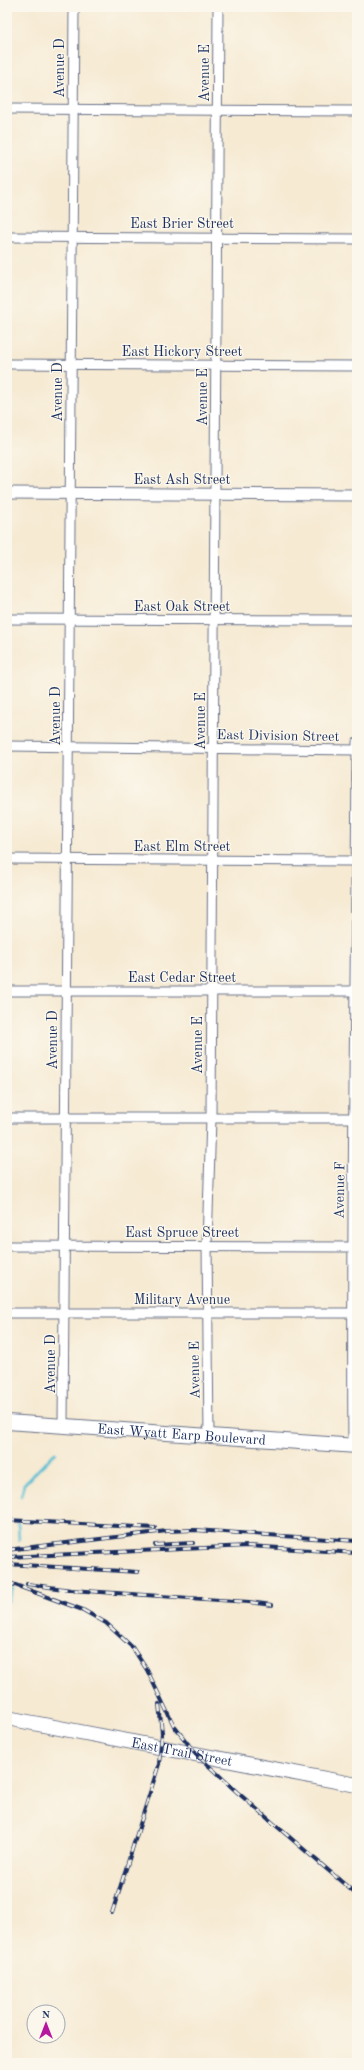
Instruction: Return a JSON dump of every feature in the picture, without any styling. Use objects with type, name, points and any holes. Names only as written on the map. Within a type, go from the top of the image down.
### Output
[{"type":"main road","name":"East Wyatt Earp Boulevard","points":[[7,1422],[355,1446]]},
{"type":"main road","name":"East Trail Street","points":[[7,1718],[357,1785]]},
{"type":"street","name":"Avenue D","points":[[63,1426],[74,7]]},
{"type":"street","name":"Avenue E","points":[[209,1436],[207,1245],[211,1118],[218,7]]},
{"type":"street","points":[[7,109],[357,111]]},
{"type":"street","name":"East Brier Street","points":[[7,237],[357,238]]},
{"type":"street","name":"East Hickory Street","points":[[7,364],[357,366]]},
{"type":"street","name":"East Ash Street","points":[[7,493],[357,495]]},
{"type":"street","name":"East Oak Street","points":[[7,619],[357,620]]},
{"type":"street","name":"Avenue F","points":[[355,1446],[354,1247],[356,1118],[357,742]]},
{"type":"street","name":"East Division Street","points":[[7,746],[357,750]]},
{"type":"street","name":"East Elm Street","points":[[7,859],[357,861]]},
{"type":"street","name":"East Cedar Street","points":[[7,991],[356,991]]},
{"type":"street","points":[[7,1118],[356,1118]]},
{"type":"street","name":"East Spruce Street","points":[[7,1246],[207,1245],[354,1247]]},
{"type":"street","name":"Military Avenue","points":[[7,1313],[355,1313]]},
{"type":"waterway","points":[[21,1496],[24,1484],[55,1453]]},
{"type":"waterway","points":[[18,1524],[19,1540]]},
{"type":"waterway","points":[[7,1603],[13,1589]]},
{"type":"railway","points":[[7,1520],[155,1528]]},
{"type":"railway","points":[[7,1550],[167,1531],[195,1530],[357,1541]]},
{"type":"railway","points":[[155,1545],[193,1543]]},
{"type":"railway","points":[[7,1557],[248,1546],[357,1553]]},
{"type":"railway","points":[[7,1564],[138,1572]]},
{"type":"railway","points":[[7,1582],[83,1610],[106,1623],[132,1647],[147,1670],[174,1726],[196,1754],[237,1792],[357,1895]]},
{"type":"railway","points":[[27,1584],[71,1590],[249,1602],[272,1605]]},
{"type":"railway","points":[[112,1913],[159,1764],[162,1733],[159,1704]]}]
